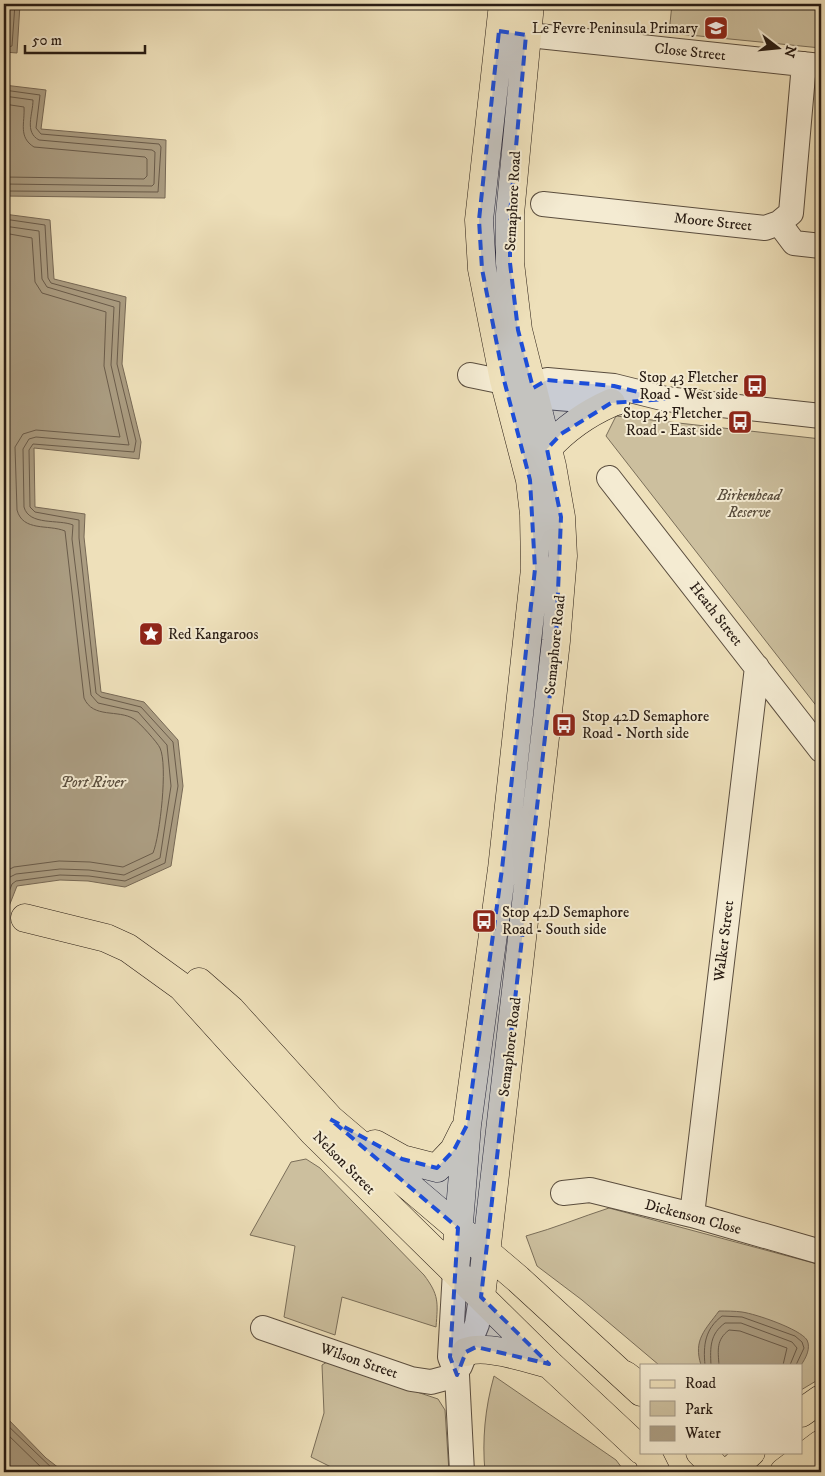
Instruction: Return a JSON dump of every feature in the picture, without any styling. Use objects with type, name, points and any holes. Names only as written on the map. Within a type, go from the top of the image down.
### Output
[{"type":"main road","name":"Semaphore Road","points":[[455,1271],[467,1125],[502,868],[535,568],[534,514],[530,480],[504,380],[482,269],[479,220],[503,4]]},
{"type":"main road","name":"Semaphore Road","points":[[480,1296],[555,651],[562,566],[561,517],[548,449],[518,330],[510,263],[510,214],[530,4]]},
{"type":"main road","points":[[548,449],[561,434],[594,411],[611,403]]},
{"type":"main road","name":"Nelson Street","points":[[15,918],[57,912],[91,915],[116,924],[156,945],[232,1010],[330,1118],[486,1252],[636,1385]]},
{"type":"main road","name":"Nelson Street","points":[[15,918],[106,938],[128,948],[182,987],[314,1133],[549,1364],[640,1450]]},
{"type":"main road","points":[[330,1118],[402,1159],[437,1168],[454,1150],[467,1125]]},
{"type":"main road","points":[[461,1363],[476,1347],[549,1364]]},
{"type":"main road","points":[[802,1412],[821,1399]]},
{"type":"main road","points":[[784,1472],[821,1444]]},
{"type":"main road","points":[[702,1454],[720,1472]]},
{"type":"main road","points":[[729,1472],[749,1454]]},
{"type":"street","name":"Close Street","points":[[499,31],[813,65]]},
{"type":"street","points":[[813,65],[791,214],[778,223],[794,243],[821,246]]},
{"type":"street","name":"Moore Street","points":[[543,204],[765,228],[778,223]]},
{"type":"street","points":[[470,375],[504,380],[533,388],[546,397],[611,403],[666,399]]},
{"type":"street","points":[[533,388],[547,380],[614,386],[666,399],[821,416]]},
{"type":"street","name":"Heath Street","points":[[609,478],[821,750]]},
{"type":"street","name":"Walker Street","points":[[692,1216],[757,667]]},
{"type":"street","name":"Dickenson Close","points":[[563,1193],[590,1190],[821,1252]]},
{"type":"street","name":"Semaphore Road","points":[[455,1271],[450,1357],[461,1363]]},
{"type":"street","name":"Semaphore Road","points":[[462,1472],[461,1363],[477,1324],[480,1296]]},
{"type":"street","name":"Wilson Street","points":[[263,1328],[411,1379],[431,1382],[461,1363]]},
{"type":"highlighted area","points":[[499,31],[526,35],[510,214],[510,263],[518,330],[533,388],[547,380],[614,386],[666,399],[611,403],[561,434],[547,449],[561,517],[556,641],[481,1297],[549,1364],[476,1347],[466,1352],[457,1375],[450,1357],[458,1228],[330,1119],[402,1159],[437,1168],[454,1150],[467,1125],[502,869],[535,569],[530,480],[504,380],[482,269],[479,220]]},
{"type":"green space","name":"Le Fevre Peninsula Primary","points":[[672,4],[821,4],[821,48],[669,33]]},
{"type":"green space","name":"Birkenhead Reserve","points":[[616,416],[821,439],[821,707],[818,708],[606,436]]},
{"type":"green space","points":[[306,1159],[320,1168],[424,1275],[435,1294],[436,1327],[342,1297],[335,1335],[284,1317],[295,1246],[250,1235],[291,1162]]},
{"type":"green space","points":[[609,1208],[821,1265],[821,1314],[818,1325],[821,1333],[821,1378],[802,1389],[802,1364],[658,1364],[582,1300],[537,1266],[526,1236]]},
{"type":"green space","points":[[327,1362],[438,1399],[445,1410],[449,1472],[341,1472],[311,1457],[324,1413],[322,1365]]},
{"type":"green space","points":[[494,1376],[616,1460],[625,1472],[485,1472],[485,1424]]},
{"type":"water","points":[[4,4],[20,4],[17,53],[4,52]]},
{"type":"water","points":[[4,85],[46,90],[41,129],[166,140],[165,198],[4,196]]},
{"type":"water","name":"Port River","points":[[4,214],[50,220],[54,279],[126,297],[122,364],[141,442],[139,459],[34,448],[35,507],[85,514],[84,537],[101,692],[144,702],[178,740],[183,786],[171,866],[125,887],[88,881],[60,880],[17,886],[4,919]]},
{"type":"water","points":[[719,1311],[749,1313],[796,1331],[807,1340],[808,1350],[802,1364],[701,1364],[698,1349],[705,1330]]},
{"type":"water","points":[[4,1415],[46,1458],[64,1472],[4,1472]]},
{"type":"place","name":"Le Fevre Peninsula Primary","points":[[716,28]]},
{"type":"place","name":"Stop 43 Fletcher Road - West side","points":[[755,386]]},
{"type":"place","name":"Stop 43 Fletcher Road - East side","points":[[740,422]]},
{"type":"place","name":"Red Kangaroos","points":[[151,634]]},
{"type":"place","name":"Stop 42D Semaphore Road - North side","points":[[564,725]]},
{"type":"place","name":"Stop 42D Semaphore Road - South side","points":[[484,921]]}]
